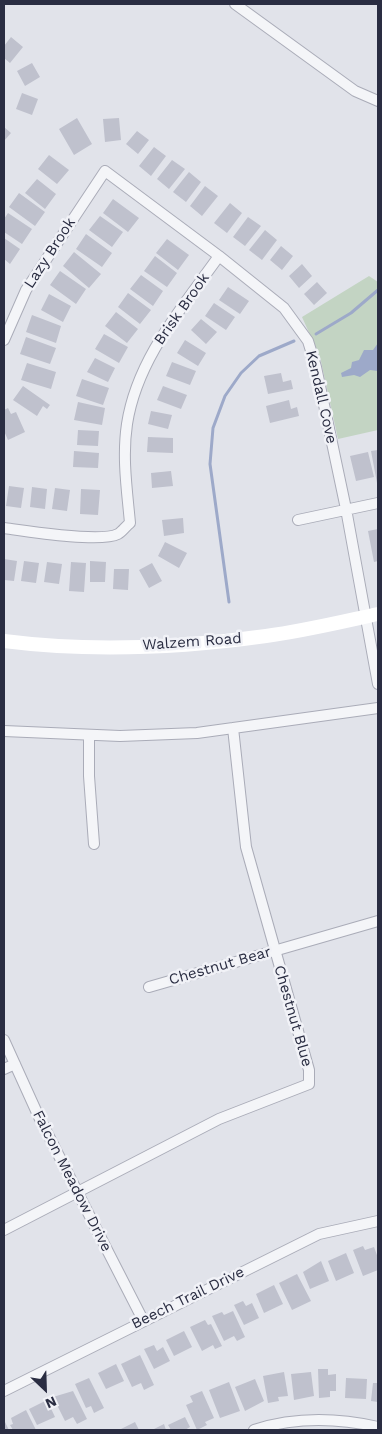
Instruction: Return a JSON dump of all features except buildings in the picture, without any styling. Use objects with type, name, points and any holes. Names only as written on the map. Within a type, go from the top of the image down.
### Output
[{"type":"street","points":[[235,4],[355,91],[378,101]]},
{"type":"street","name":"Kendall Cove","points":[[105,171],[219,256],[284,308],[308,342],[316,367],[346,509],[373,615],[378,684]]},
{"type":"street","name":"Lazy Brook","points":[[4,340],[26,290],[105,171]]},
{"type":"street","name":"Brisk Brook","points":[[4,528],[57,535],[93,536],[118,534],[130,523],[124,474],[127,424],[138,383],[157,342],[219,256]]},
{"type":"street","points":[[298,520],[378,502]]},
{"type":"street","name":"Walzem Road","points":[[4,641],[86,647],[176,645],[267,636],[373,615]]},
{"type":"street","points":[[4,731],[89,735],[197,733],[378,708]]},
{"type":"street","name":"Chestnut Blue","points":[[77,1192],[219,1119],[309,1084],[309,1070],[273,950],[246,847],[232,728]]},
{"type":"street","points":[[89,735],[89,776],[94,844]]},
{"type":"street","name":"Chestnut Bear","points":[[149,987],[378,921]]},
{"type":"street","name":"Falcon Meadow Drive","points":[[4,1040],[38,1115],[143,1320]]},
{"type":"street","points":[[4,1069],[14,1064]]},
{"type":"street","points":[[4,1230],[77,1192]]},
{"type":"street","name":"Beech Trail Drive","points":[[4,1391],[143,1320],[319,1234],[378,1221]]},
{"type":"street","points":[[254,1430],[310,1421],[336,1420],[378,1427]]},
{"type":"green space","points":[[369,276],[378,282],[378,430],[338,439],[320,357],[302,317]]},
{"type":"water","points":[[378,343],[378,371],[370,370],[360,377],[354,375],[342,377],[341,373],[351,368],[352,362],[359,360],[364,350],[373,350]]},
{"type":"waterway","points":[[316,334],[351,313],[378,290]]},
{"type":"waterway","points":[[229,602],[210,464],[213,428],[225,396],[241,373],[259,356],[294,341]]}]
